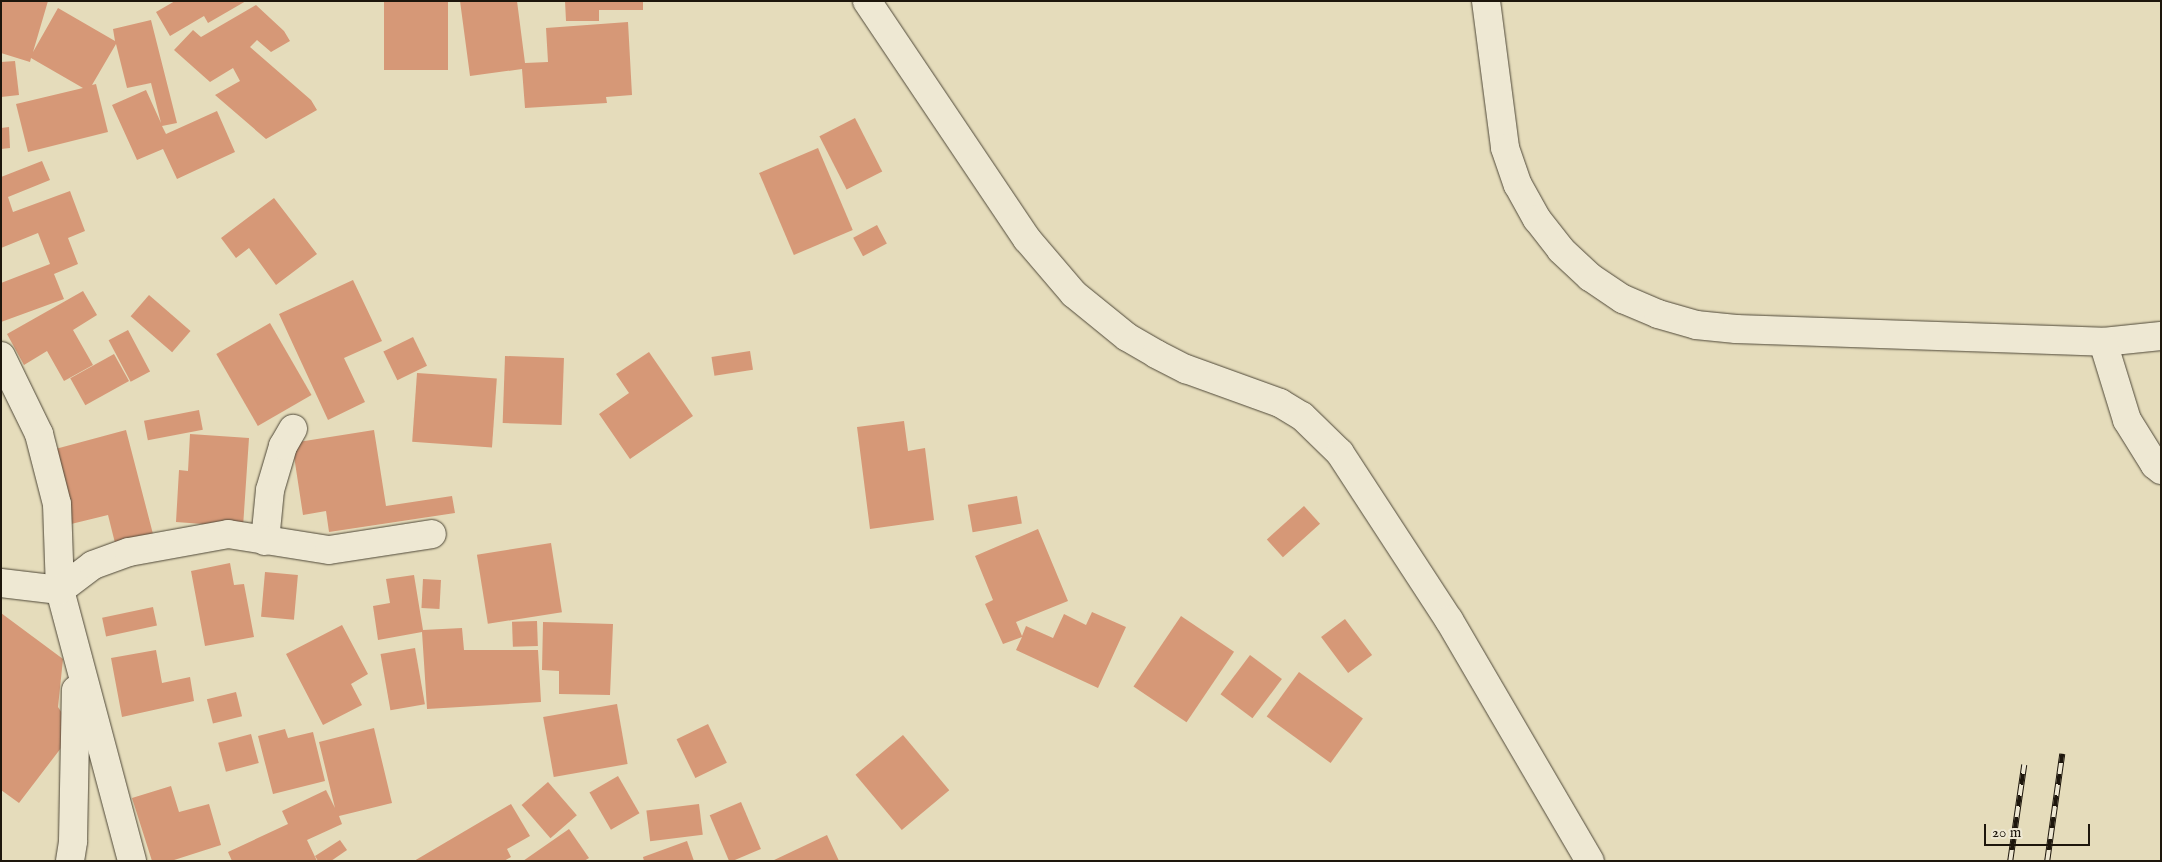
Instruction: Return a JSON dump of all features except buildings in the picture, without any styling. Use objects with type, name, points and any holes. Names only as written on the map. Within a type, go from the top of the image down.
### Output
[{"type":"street","points":[[867,1],[1027,239],[1074,294],[1127,337],[1156,354],[1186,369],[1280,403],[1302,416],[1340,453],[1449,620],[1590,861]]},
{"type":"street","points":[[1486,1],[1505,148],[1518,185],[1537,219],[1561,250],[1590,277],[1623,299],[1658,314],[1696,325],[2103,342],[2161,336]]},
{"type":"street","points":[[2103,342],[2127,420],[2155,465],[2161,470]]},
{"type":"street","points":[[1,356],[39,434],[57,504],[60,590],[132,861]]},
{"type":"street","points":[[265,541],[270,490],[283,446],[293,429]]},
{"type":"street","points":[[1,583],[60,590],[93,564],[128,552],[228,534],[330,550],[432,534]]},
{"type":"street","points":[[66,854],[77,658]]},
{"type":"railway","points":[[2047,861],[2062,754]]},
{"type":"railway","points":[[2010,861],[2024,765]]}]
